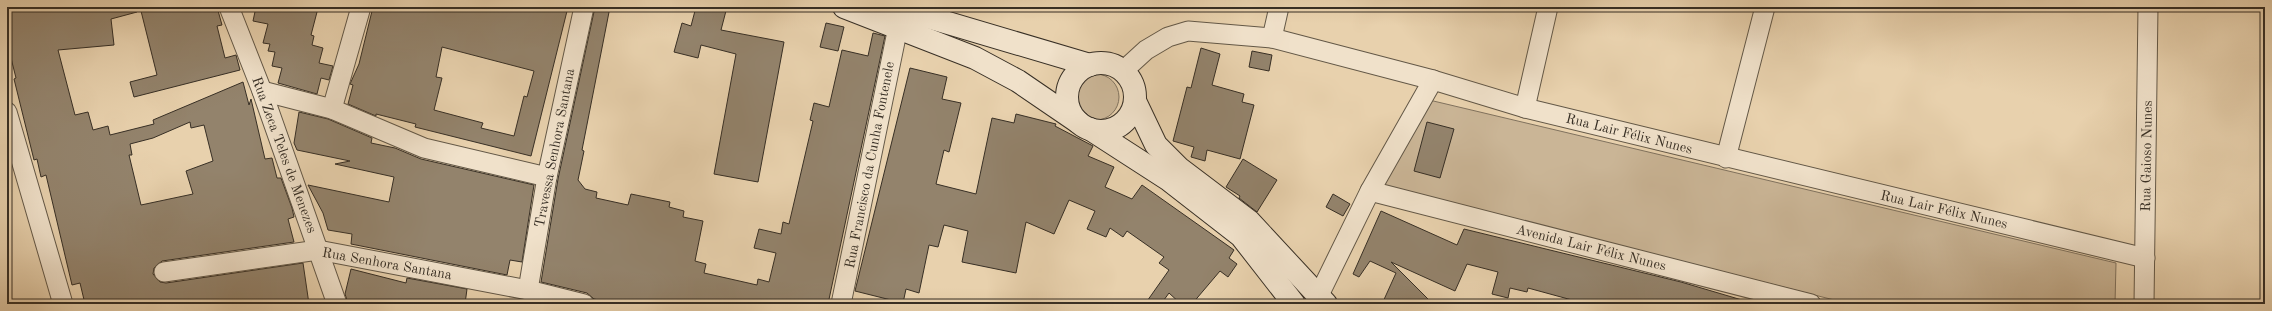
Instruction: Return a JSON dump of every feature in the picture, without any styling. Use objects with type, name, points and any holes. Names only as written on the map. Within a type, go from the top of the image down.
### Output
[{"type":"main road","points":[[844,7],[899,13],[1090,64],[1103,63],[1114,65],[1123,71],[1130,80],[1134,90],[1135,101],[1156,145],[1179,168],[1249,221],[1323,300]]},
{"type":"main road","points":[[899,13],[975,58],[1018,81],[1169,180],[1241,236],[1294,304]]},
{"type":"main road","points":[[1090,64],[1080,70],[1072,78],[1068,89],[1067,101],[1071,112],[1084,125],[1110,130],[1120,126],[1127,119],[1135,101]]},
{"type":"street","name":"Rua Zeca Teles de Menezes","points":[[229,7],[262,91],[337,304]]},
{"type":"street","points":[[332,109],[361,7]]},
{"type":"street","name":"Travessa Senhora Santana","points":[[528,290],[547,177],[584,7]]},
{"type":"street","points":[[1272,38],[1279,7]]},
{"type":"street","points":[[1525,108],[1548,7]]},
{"type":"street","points":[[1726,158],[1765,7]]},
{"type":"street","name":"Rua Gaioso Nunes","points":[[2144,304],[2146,258],[2148,7]]},
{"type":"street","name":"Rua Francisco da Cunha Fontenele","points":[[841,304],[899,13]]},
{"type":"street","name":"Rua Lair Félix Nunes","points":[[1123,71],[1146,50],[1168,37],[1188,30],[1272,38],[1433,80],[1525,108],[1726,158],[2146,258]]},
{"type":"street","points":[[1323,300],[1370,191],[1433,80]]},
{"type":"street","points":[[262,91],[332,109],[424,148],[547,177]]},
{"type":"street","points":[[7,112],[64,304]]},
{"type":"street","name":"Avenida Lair Félix Nunes","points":[[1370,191],[1811,304]]},
{"type":"street","name":"Rua Senhora Santana","points":[[164,272],[318,250],[528,290],[584,304]]},
{"type":"shaded area","points":[[1101,74],[1105,75],[1115,84],[1118,88],[1118,106],[1109,116],[1101,120],[1091,120],[1083,116],[1074,106],[1073,92],[1077,84],[1087,75]]},
{"type":"shaded area","points":[[1425,99],[2116,263],[2115,304],[1850,304],[1384,186]]},
{"type":"building","points":[[7,7],[137,7],[137,12],[111,19],[114,45],[58,50],[75,115],[88,112],[93,130],[108,126],[110,135],[154,124],[153,120],[243,82],[249,105],[251,99],[265,159],[272,158],[277,178],[281,178],[292,208],[294,217],[288,219],[294,242],[162,261],[154,268],[153,274],[160,282],[166,283],[303,263],[309,304],[85,304],[80,283],[72,285],[46,175],[41,177],[37,159],[34,160],[14,79],[16,78],[7,42]],"holes":[[[190,122],[191,128],[204,125],[213,161],[186,171],[193,194],[141,205],[129,155],[132,155],[130,144],[153,138]]]},
{"type":"building","points":[[140,7],[217,7],[222,25],[217,26],[225,58],[236,55],[240,70],[134,97],[130,82],[157,75]]},
{"type":"building","points":[[256,7],[312,7],[317,12],[311,35],[314,36],[312,45],[323,48],[319,63],[333,66],[329,80],[321,78],[317,94],[278,83],[282,68],[272,66],[275,52],[268,51],[270,44],[263,43],[268,24],[253,21]]},
{"type":"building","points":[[373,7],[568,7],[531,156],[415,127],[416,124],[376,114],[376,116],[348,104],[353,85],[350,84],[359,64]],"holes":[[[442,47],[534,71],[527,97],[524,96],[514,136],[481,128],[483,123],[434,110],[442,78],[436,77]]]},
{"type":"building","points":[[595,7],[610,7],[582,150],[584,151],[578,180],[585,189],[597,192],[596,198],[628,205],[631,194],[670,202],[669,207],[684,211],[683,217],[703,221],[695,261],[706,264],[704,273],[757,285],[758,279],[769,282],[776,253],[754,248],[759,229],[781,234],[783,222],[789,224],[813,121],[810,120],[814,103],[829,107],[842,50],[868,56],[873,33],[885,36],[828,304],[616,304],[594,299],[587,293],[541,282],[558,179]]},
{"type":"building","points":[[696,7],[727,7],[721,30],[784,42],[758,182],[714,174],[736,54],[701,45],[698,58],[674,52],[682,23],[691,26]]},
{"type":"building","points":[[826,23],[844,27],[838,51],[820,47]]},
{"type":"building","points":[[1201,48],[1220,54],[1212,85],[1244,94],[1242,102],[1254,105],[1240,159],[1207,150],[1205,161],[1191,157],[1194,147],[1173,141],[1187,87],[1191,88]]},
{"type":"building","points":[[1252,51],[1272,55],[1269,71],[1249,67]]},
{"type":"building","points":[[910,68],[947,77],[942,99],[961,103],[949,152],[944,150],[936,184],[976,194],[992,118],[1014,123],[1016,114],[1056,124],[1055,126],[1093,146],[1088,156],[1114,167],[1105,187],[1132,199],[1142,185],[1234,250],[1229,258],[1237,264],[1228,277],[1220,271],[1192,304],[1181,304],[1169,293],[1161,304],[1145,304],[1169,270],[1159,263],[1164,257],[1127,231],[1123,237],[1110,228],[1106,237],[1087,229],[1095,211],[1069,200],[1054,234],[1026,222],[1016,273],[962,262],[968,231],[944,225],[938,247],[929,245],[919,293],[906,289],[903,303],[855,291]]},
{"type":"building","points":[[299,112],[328,119],[372,138],[371,143],[395,148],[421,159],[534,185],[522,262],[510,260],[507,275],[351,244],[352,234],[328,230],[323,213],[308,185],[389,202],[394,177],[335,164],[350,161],[297,150],[294,143]]},
{"type":"building","points":[[1427,122],[1454,129],[1440,178],[1414,171]]},
{"type":"building","points":[[1243,159],[1277,180],[1257,212],[1239,198],[1240,196],[1226,187]]},
{"type":"building","points":[[1333,194],[1350,204],[1343,216],[1326,207]]},
{"type":"building","points":[[1381,211],[1457,245],[1464,229],[1681,282],[1742,300],[1741,304],[1571,304],[1572,300],[1528,288],[1527,292],[1510,288],[1508,298],[1492,294],[1498,272],[1467,264],[1455,291],[1391,262],[1433,304],[1382,304],[1396,273],[1370,261],[1359,277],[1353,274]]},
{"type":"building","points":[[351,269],[406,283],[407,278],[467,289],[465,304],[348,303],[345,294]]}]
